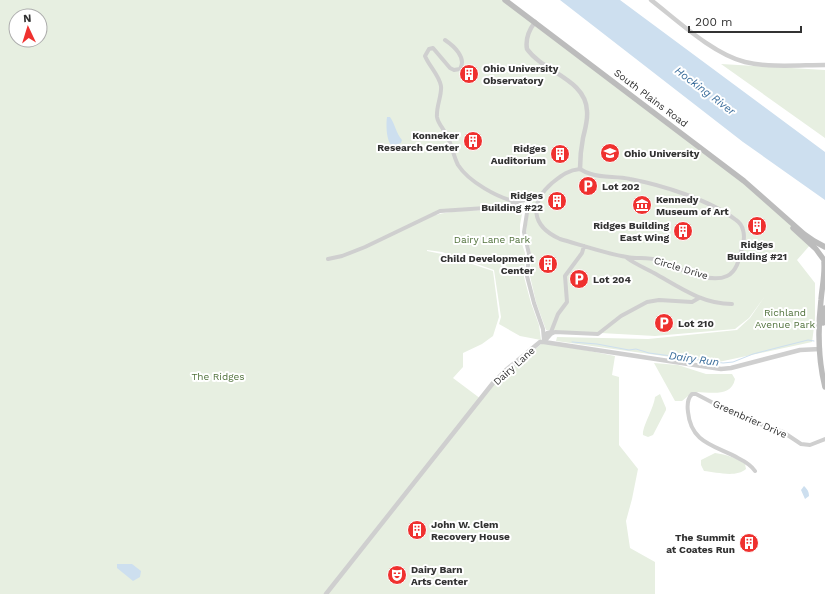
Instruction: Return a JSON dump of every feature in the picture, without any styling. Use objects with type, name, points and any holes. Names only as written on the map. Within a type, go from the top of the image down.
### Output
[{"type":"main road","name":"South Plains Road","points":[[505,0],[744,181],[809,238],[825,246]]},
{"type":"main road","name":"South Plains Road","points":[[783,215],[789,224],[816,249],[824,262]]},
{"type":"main road","points":[[825,251],[825,271],[821,299],[819,332],[821,370],[825,386]]},
{"type":"main road","points":[[820,341],[823,332],[825,308]]},
{"type":"street","points":[[651,0],[713,48],[731,57],[754,63],[825,66]]},
{"type":"street","points":[[328,259],[342,256],[365,247],[440,211],[501,207],[539,198],[544,190],[562,175],[570,171],[580,169],[580,156],[587,118],[587,107],[582,95],[576,88],[527,49],[527,37],[535,22]]},
{"type":"street","points":[[445,40],[455,48],[460,56],[462,64],[460,69],[454,70],[450,68],[433,48],[429,49],[425,56],[441,84],[437,117],[448,138],[454,157],[467,176],[507,200],[517,202]]},
{"type":"street","name":"Circle Drive","points":[[539,198],[537,214],[538,219],[543,227],[555,236],[584,246],[627,257],[651,259],[702,276],[715,278],[722,277],[728,275],[736,266],[742,245],[743,232],[740,224],[735,219],[682,193],[628,178],[591,174],[580,169]]},
{"type":"street","points":[[529,200],[524,232],[528,254],[528,276],[534,303],[543,329],[544,342]]},
{"type":"street","points":[[544,342],[547,333],[551,332],[555,320],[567,302],[564,281],[566,273],[582,253],[584,246]]},
{"type":"street","points":[[627,257],[634,264],[652,272],[699,298],[718,303],[732,304]]},
{"type":"street","points":[[544,342],[551,334],[555,332],[598,334],[621,316],[652,301],[692,302],[699,298]]},
{"type":"street","name":"Dairy Lane","points":[[326,594],[497,379],[539,343],[544,342],[721,369],[731,368],[800,350],[820,349]]},
{"type":"street","name":"Greenbrier Drive","points":[[755,471],[751,466],[742,460],[709,444],[694,432],[688,412],[688,399],[692,394],[696,394],[740,417],[783,432],[801,444],[810,445],[825,439]]},
{"type":"green space","name":"The Ridges","points":[[0,0],[505,0],[744,181],[811,244],[797,260],[815,283],[815,320],[812,342],[714,363],[556,341],[557,337],[648,339],[737,330],[750,318],[765,296],[749,318],[735,329],[655,336],[546,330],[536,302],[530,276],[531,254],[526,232],[529,209],[532,201],[523,200],[511,205],[446,210],[432,216],[455,211],[501,209],[524,203],[520,225],[520,238],[525,253],[524,277],[539,325],[541,340],[520,336],[499,324],[501,317],[494,270],[442,252],[427,250],[493,271],[499,317],[493,336],[482,344],[463,353],[463,367],[453,378],[481,399],[497,379],[544,342],[615,356],[612,375],[619,377],[619,445],[638,469],[626,521],[630,548],[655,562],[655,594],[0,594]]},
{"type":"green space","points":[[721,64],[825,70],[825,138]]},
{"type":"green space","points":[[654,363],[678,365],[706,374],[732,374],[735,379],[733,385],[724,392],[693,392],[682,401],[675,401]]},
{"type":"green space","points":[[660,394],[666,410],[653,435],[648,437],[643,435],[644,427],[653,406],[655,397]]},
{"type":"green space","points":[[715,453],[738,460],[745,464],[746,469],[742,472],[731,474],[704,471],[701,465],[701,460]]},
{"type":"water","name":"Hocking River","points":[[560,0],[620,0],[825,152],[825,200],[743,142]]},
{"type":"water","points":[[387,117],[390,117],[392,120],[402,140],[401,143],[392,146],[390,144],[387,132]]},
{"type":"water","points":[[804,486],[808,490],[809,494],[809,496],[805,499],[801,490]]},
{"type":"water","points":[[117,564],[132,564],[141,571],[140,577],[133,581],[117,568]]},
{"type":"waterway","name":"Dairy Run","points":[[572,342],[597,344],[629,350],[636,349],[649,353],[723,363],[733,362],[753,354],[808,340],[814,341]]},
{"type":"place","name":"Ohio University Observatory","points":[[469,74]]},
{"type":"place","name":"Konneker Research Center","points":[[473,141]]},
{"type":"place","name":"Ohio University","points":[[610,153]]},
{"type":"place","name":"Ridges Auditorium","points":[[560,154]]},
{"type":"place","name":"Lot 202","points":[[588,186]]},
{"type":"place","name":"Ridges Building #22","points":[[557,201]]},
{"type":"place","name":"Kennedy Museum of Art","points":[[642,205]]},
{"type":"place","name":"Ridges Building #21","points":[[757,226]]},
{"type":"place","name":"Ridges Building East Wing","points":[[683,231]]},
{"type":"place","name":"Child Development Center","points":[[548,264]]},
{"type":"place","name":"Lot 204","points":[[579,279]]},
{"type":"place","name":"Lot 210","points":[[664,323]]},
{"type":"place","name":"John W. Clem Recovery House","points":[[417,530]]},
{"type":"place","name":"The Summit at Coates Run","points":[[749,543]]},
{"type":"place","name":"Dairy Barn Arts Center","points":[[397,575]]},
{"type":"park label","name":"Dairy Lane Park","points":[[492,239]]},
{"type":"park label","name":"Richland Avenue Park","points":[[785,318]]}]
